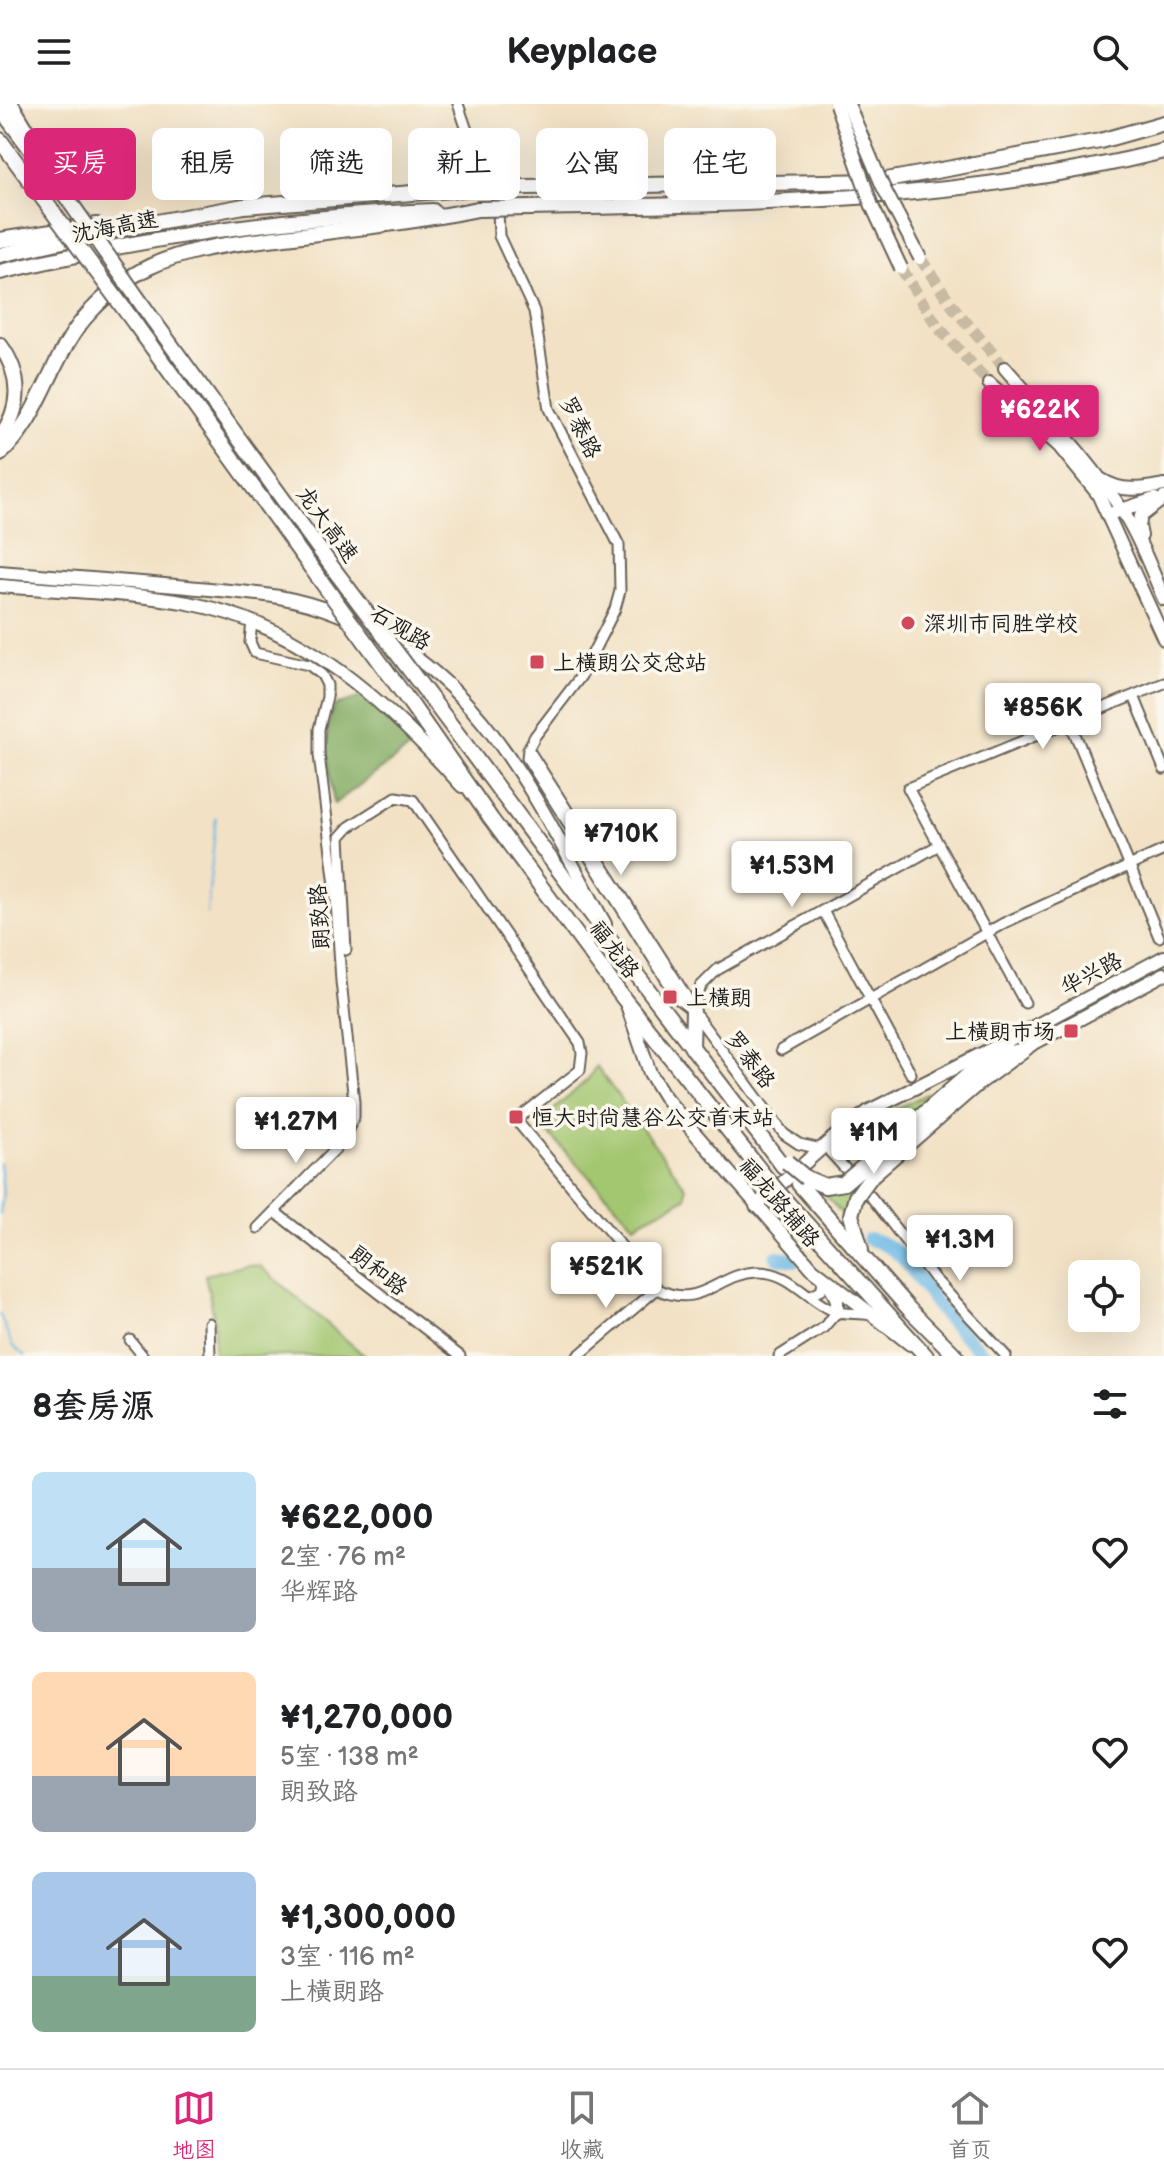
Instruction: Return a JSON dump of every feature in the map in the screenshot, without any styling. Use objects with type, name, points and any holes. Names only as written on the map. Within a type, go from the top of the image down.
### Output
[{"type":"highway","points":[[11,104],[25,128]]},
{"type":"highway","name":"龙大高速","points":[[0,108],[24,140]]},
{"type":"highway","points":[[0,240],[200,207],[477,188],[881,181],[1100,141],[1164,123]]},
{"type":"highway","name":"龙大高速","points":[[0,142],[136,325],[491,819]]},
{"type":"highway","points":[[0,454],[25,424],[62,352],[90,311],[119,286],[147,268],[175,257],[257,241],[406,223],[478,209],[881,197],[1090,169],[1164,151]]},
{"type":"highway","name":"龙大高速","points":[[69,200],[335,571],[627,962]]},
{"type":"highway","points":[[0,255],[244,206]]},
{"type":"highway","name":"沈海高速","points":[[0,272],[129,244],[256,225],[478,209]]},
{"type":"highway","points":[[0,345],[16,374],[17,395],[16,410],[0,437]]},
{"type":"highway","name":"福龙路","points":[[491,819],[624,999],[767,1179],[926,1356]]},
{"type":"highway","name":"福龙路","points":[[627,962],[769,1146],[909,1309],[956,1356]]},
{"type":"highway","points":[[692,1048],[693,1011]]},
{"type":"highway","points":[[864,1256],[852,1221],[853,1205],[868,1171],[1007,1041]]},
{"type":"highway","points":[[802,1181],[825,1186],[844,1183],[868,1171],[1027,1047]]},
{"type":"main road","points":[[836,104],[867,194],[901,268]]},
{"type":"main road","points":[[848,104],[883,187],[920,258]]},
{"type":"main road","points":[[1005,368],[1094,474],[1147,562],[1164,599]]},
{"type":"main road","points":[[989,383],[1069,456],[1098,494],[1116,509],[1164,639]]},
{"type":"main road","points":[[1094,474],[1123,489],[1164,485]]},
{"type":"main road","points":[[1116,509],[1164,485]]},
{"type":"main road","points":[[1116,509],[1164,497]]},
{"type":"main road","points":[[1147,562],[1140,518],[1164,497]]},
{"type":"main road","name":"石观路","points":[[0,572],[281,598],[329,611],[387,638],[437,673],[490,732],[537,802],[627,962]]},
{"type":"main road","points":[[0,586],[187,603],[252,621],[318,655],[345,673],[391,712],[491,819]]},
{"type":"main road","name":"华兴路","points":[[756,1206],[869,1111],[1164,957]]},
{"type":"main road","name":"华兴路","points":[[825,1150],[874,1117],[979,1065],[1027,1047],[1164,974]]},
{"type":"main road","name":"福龙路辅路","points":[[624,999],[656,1085],[756,1206],[824,1279],[926,1356]]},
{"type":"main road","points":[[824,1279],[835,1294],[837,1312]]},
{"type":"street","name":"罗泰路","points":[[458,104],[469,136],[497,180],[499,236],[534,311],[549,409],[619,545],[621,580],[615,609],[581,676],[528,749],[693,1011],[784,1134],[799,1144],[825,1150]]},
{"type":"street","name":"朗致路","points":[[252,621],[250,642],[255,653],[309,665],[322,675],[327,685],[319,729],[319,755],[335,885],[354,1102],[354,1117],[341,1143],[258,1228]]},
{"type":"street","points":[[1025,1003],[908,788],[1164,683]]},
{"type":"street","points":[[1134,696],[1164,769]]},
{"type":"street","points":[[1070,722],[1159,937]]},
{"type":"street","points":[[346,950],[340,837],[349,827],[396,797],[413,800],[580,1043],[580,1070],[516,1120],[657,1289],[676,1296],[699,1295],[736,1277],[759,1272],[782,1276],[837,1312],[874,1316]]},
{"type":"street","points":[[693,1011],[701,986],[717,970],[939,845]]},
{"type":"street","points":[[781,1050],[988,932],[1164,850]]},
{"type":"street","points":[[823,911],[911,1074]]},
{"type":"street","points":[[825,1150],[872,1198],[933,1277],[1006,1356]]},
{"type":"street","name":"朗和路","points":[[275,1212],[460,1356]]},
{"type":"street","points":[[811,1295],[821,1290],[824,1279]]},
{"type":"street","points":[[578,1356],[657,1289]]},
{"type":"street","points":[[779,1356],[829,1324],[837,1312]]},
{"type":"street","points":[[209,1323],[210,1356]]},
{"type":"street","points":[[130,1340],[143,1356]]},
{"type":"green space","points":[[361,697],[383,713],[414,745],[334,804],[327,754],[331,717],[335,705]]},
{"type":"green space","points":[[596,1066],[686,1187],[686,1198],[634,1225],[539,1123],[588,1079]]},
{"type":"green space","points":[[940,1088],[854,1164],[845,1151],[860,1131],[886,1114]]},
{"type":"green space","points":[[847,1187],[854,1194],[847,1220],[824,1194]]},
{"type":"green space","points":[[246,1265],[260,1266],[365,1356],[214,1356],[214,1317],[205,1275]]},
{"type":"waterway","points":[[207,913],[216,818]]},
{"type":"waterway","points":[[0,1163],[3,1192],[0,1214]]},
{"type":"waterway","points":[[869,1239],[882,1243],[901,1257],[943,1313],[985,1356]]},
{"type":"waterway","points":[[777,1257],[795,1260]]},
{"type":"waterway","points":[[0,1315],[12,1345],[25,1356]]},
{"type":"tunnel","points":[[920,258],[954,308],[1005,368]]},
{"type":"tunnel","points":[[901,268],[938,327],[989,383]]},
{"type":"place","name":"深圳市同胜学校","points":[[908,623]]},
{"type":"place","name":"上横朗公交总站","points":[[537,662]]},
{"type":"place","name":"上横朗","points":[[670,997]]},
{"type":"place","name":"上横朗市场","points":[[1071,1031]]},
{"type":"place","name":"恒大时尚慧谷公交首末站","points":[[516,1117]]}]
